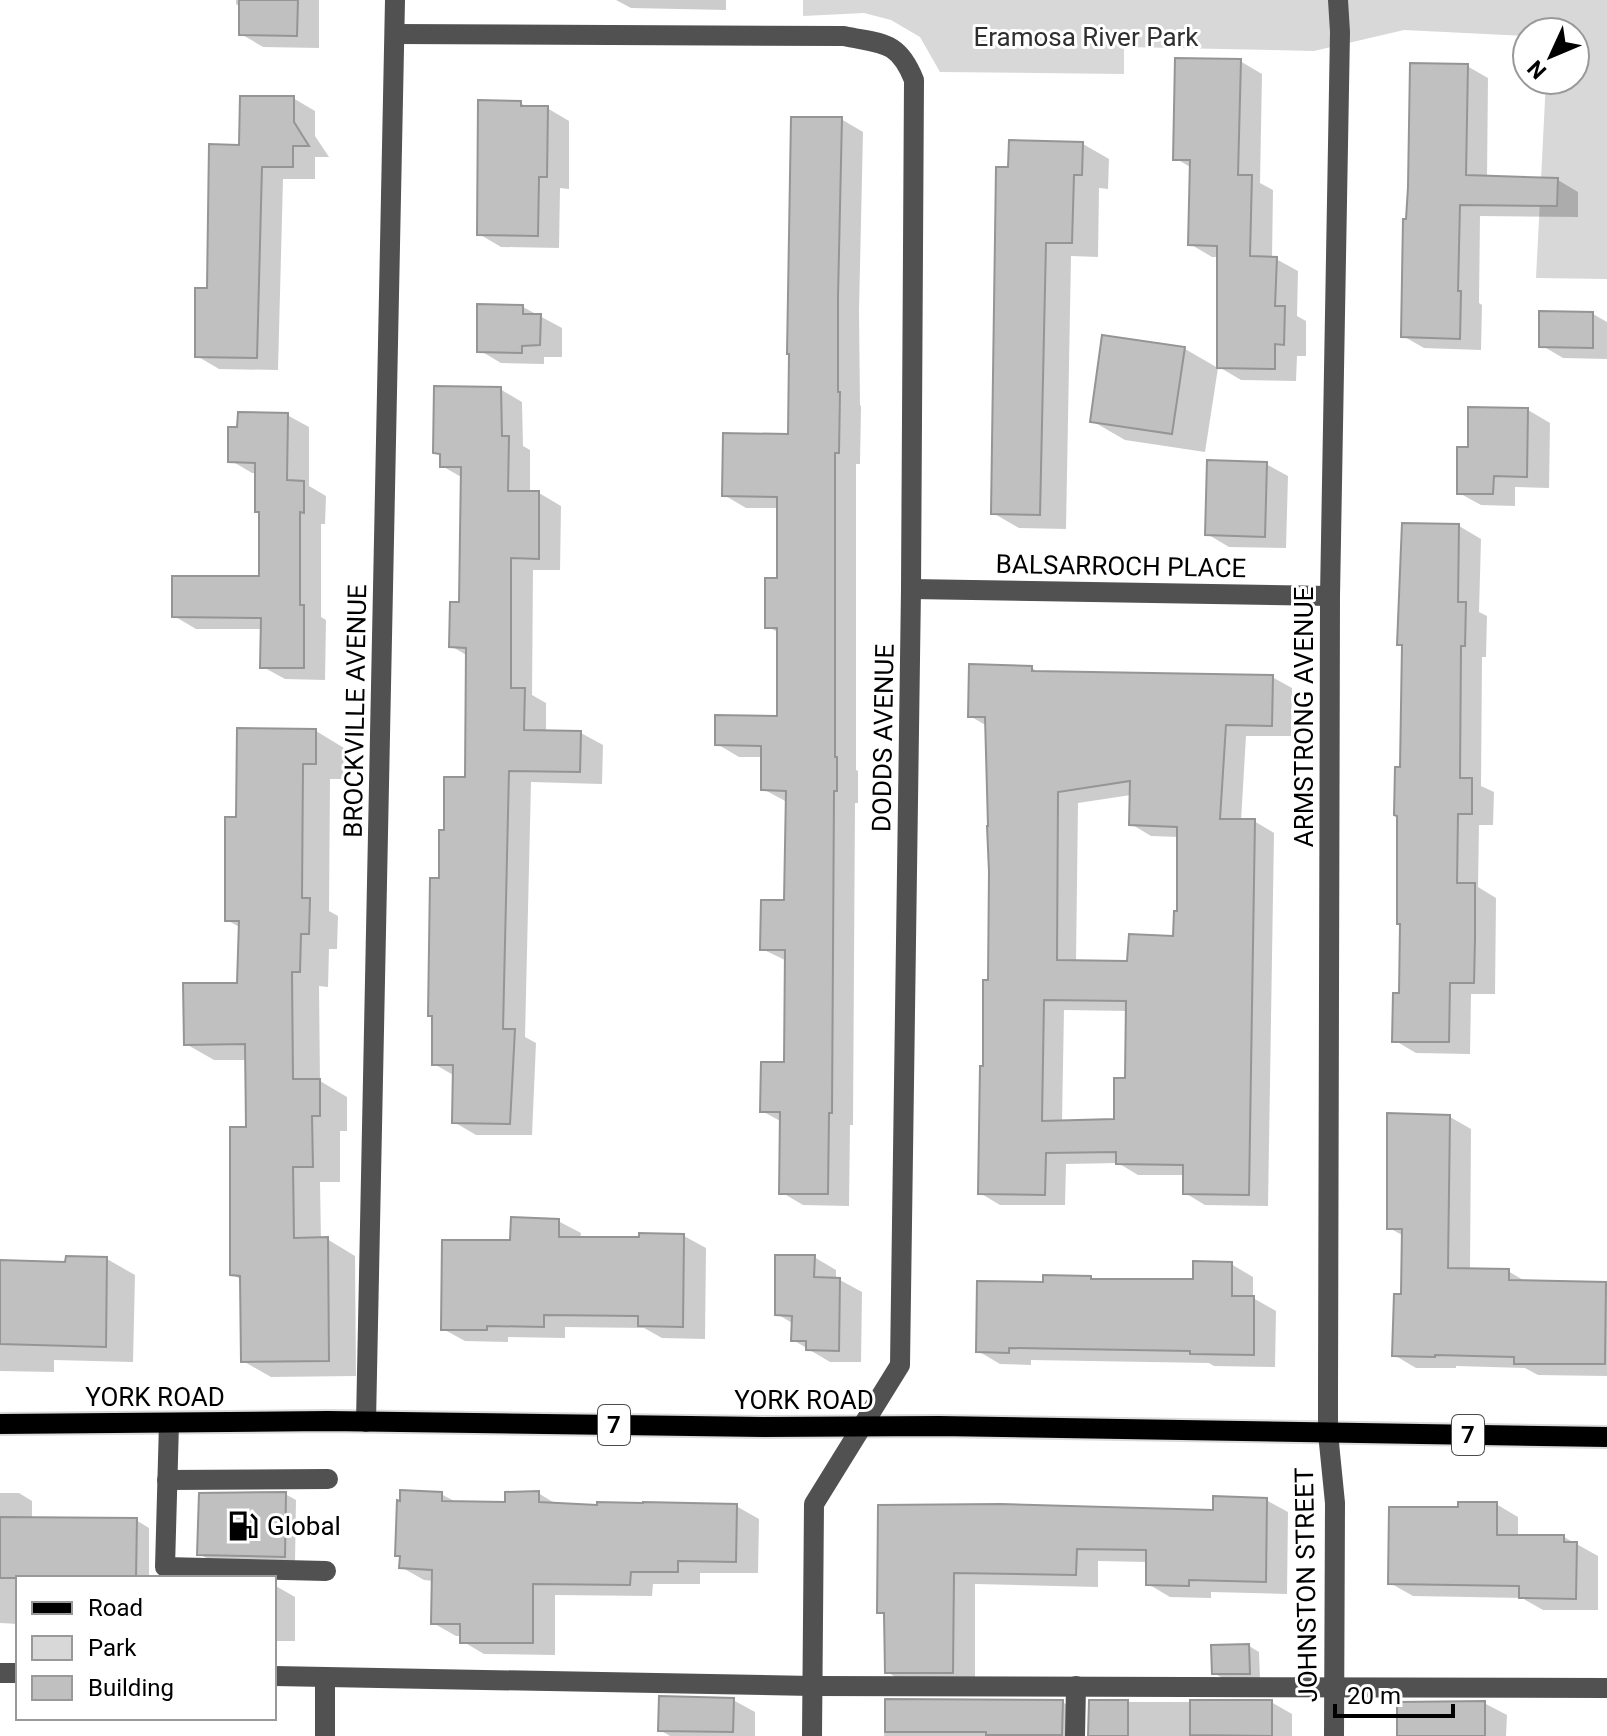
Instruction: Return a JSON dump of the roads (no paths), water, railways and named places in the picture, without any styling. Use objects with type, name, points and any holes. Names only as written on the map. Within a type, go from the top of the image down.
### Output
[{"type":"main road","name":"YORK ROAD","points":[[0,1424],[366,1422],[954,1426],[1607,1437]]},
{"type":"street","name":"BROCKVILLE AVENUE","points":[[366,1422],[395,0]]},
{"type":"street","name":"ARMSTRONG AVENUE","points":[[1328,1433],[1330,596],[1340,48],[1338,0]]},
{"type":"street","name":"DODDS AVENUE","points":[[396,34],[844,36],[891,47],[907,62],[914,80],[911,589],[900,1365],[814,1504],[812,1736]]},
{"type":"street","name":"BALSARROCH PLACE","points":[[911,589],[1330,596]]},
{"type":"street","points":[[169,1423],[165,1567],[326,1571]]},
{"type":"street","name":"JOHNSTON STREET","points":[[1328,1433],[1335,1503],[1334,1736]]},
{"type":"street","points":[[167,1480],[328,1479]]},
{"type":"street","points":[[276,1676],[812,1686],[1607,1688]]},
{"type":"street","points":[[325,1677],[325,1736]]},
{"type":"street","points":[[1075,1736],[1076,1686]]},
{"type":"place","name":"Global","points":[[243,1526]]},
{"type":"park label","name":"Eramosa River Park","points":[[1086,37]]}]
